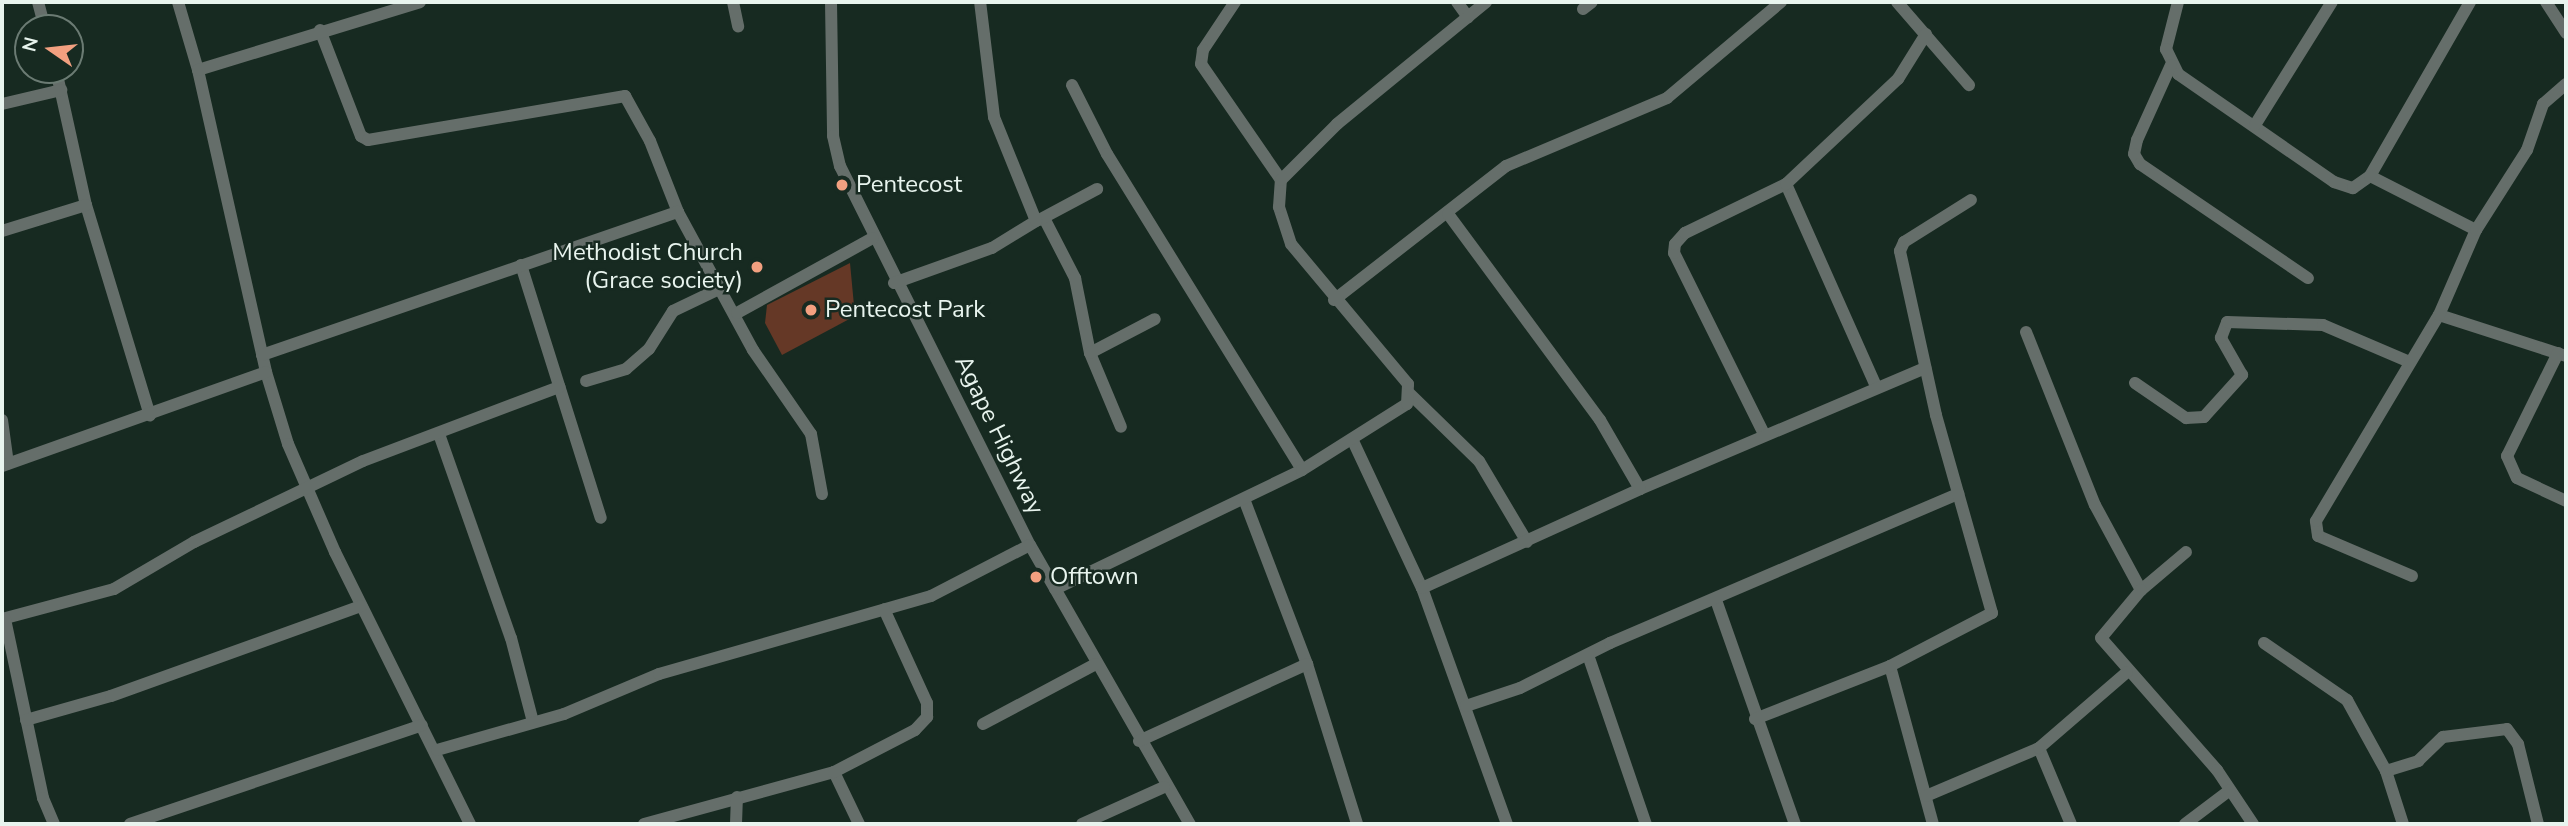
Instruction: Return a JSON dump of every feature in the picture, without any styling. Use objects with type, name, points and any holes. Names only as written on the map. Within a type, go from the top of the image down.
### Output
[{"type":"street","points":[[178,2],[198,70],[266,372],[308,490],[361,606],[437,750],[470,824]]},
{"type":"street","points":[[198,70],[320,30],[420,2]]},
{"type":"street","points":[[733,2],[738,26]]},
{"type":"street","name":"Agape Highway","points":[[831,2],[833,136],[840,166],[894,283],[932,346],[1031,545],[1164,787],[1190,824]]},
{"type":"street","points":[[980,2],[994,117],[1040,219],[1081,295],[1090,353],[1121,427]]},
{"type":"street","points":[[1055,589],[1302,470],[1400,414],[1409,394],[1408,384],[1334,300],[1284,230],[1281,180],[1201,64],[1203,50],[1235,2]]},
{"type":"street","points":[[1457,2],[1468,17]]},
{"type":"street","points":[[1281,180],[1337,124],[1486,2]]},
{"type":"street","points":[[1334,300],[1448,214],[1506,166],[1667,98],[1781,2]]},
{"type":"street","points":[[1897,2],[1969,85]]},
{"type":"street","points":[[2178,2],[2166,48],[2171,65],[2189,84],[2255,125],[2345,188],[2361,185],[2370,176],[2470,2]]},
{"type":"street","points":[[2255,125],[2332,2]]},
{"type":"street","points":[[2546,2],[2563,16],[2566,33]]},
{"type":"street","points":[[320,30],[356,125],[368,140],[625,96],[650,141],[678,212],[737,313],[771,379],[811,434],[822,494]]},
{"type":"street","points":[[1764,434],[1674,253],[1685,233],[1786,184],[1898,79],[1926,34]]},
{"type":"street","points":[[2171,65],[2137,140],[2134,154],[2140,164],[2308,278]]},
{"type":"street","points":[[60,84],[86,205],[150,415]]},
{"type":"street","points":[[2412,576],[2354,554],[2318,536],[2314,527],[2407,362],[2439,315],[2476,230],[2527,150],[2543,104],[2566,84]]},
{"type":"street","points":[[1072,85],[1107,153],[1302,470]]},
{"type":"street","points":[[2,104],[61,90]]},
{"type":"street","points":[[2370,176],[2476,230]]},
{"type":"street","points":[[1786,184],[1877,388]]},
{"type":"street","points":[[894,283],[992,248],[1097,189]]},
{"type":"street","points":[[1755,719],[1890,666],[1992,613],[1925,368],[1900,246],[1971,200]]},
{"type":"street","points":[[2,231],[86,205]]},
{"type":"street","points":[[262,355],[678,212]]},
{"type":"street","points":[[1448,214],[1600,420],[1640,489]]},
{"type":"street","points":[[737,313],[873,238]]},
{"type":"street","points":[[521,265],[601,518]]},
{"type":"street","points":[[586,381],[626,369],[649,349],[673,311],[723,288]]},
{"type":"street","points":[[2439,315],[2562,354],[2507,456],[2517,478],[2566,501]]},
{"type":"street","points":[[1090,353],[1155,319]]},
{"type":"street","points":[[2134,383],[2186,418],[2204,417],[2242,375],[2221,338],[2227,322],[2323,326],[2407,362]]},
{"type":"street","points":[[2026,332],[2095,505],[2141,590]]},
{"type":"street","points":[[1422,588],[1764,434],[1925,368]]},
{"type":"street","points":[[2,420],[5,465],[266,372]]},
{"type":"street","points":[[54,824],[3,619],[114,589],[194,542],[308,490],[363,461],[439,435],[559,387]]},
{"type":"street","points":[[1409,394],[1479,461],[1527,542]]},
{"type":"street","points":[[439,435],[511,638],[533,722]]},
{"type":"street","points":[[1353,441],[1422,588],[1507,824]]},
{"type":"street","points":[[1466,706],[1496,698],[1588,655],[1958,494]]},
{"type":"street","points":[[1244,499],[1307,664],[1357,824]]},
{"type":"street","points":[[437,750],[533,722],[659,674],[931,596],[1031,545]]},
{"type":"street","points":[[2186,552],[2141,590],[2101,638],[2127,672],[2230,790],[2253,824]]},
{"type":"street","points":[[1716,600],[1755,719],[1795,824]]},
{"type":"street","points":[[26,720],[111,696],[361,606]]},
{"type":"street","points":[[644,824],[834,772],[901,738],[927,717],[920,684],[884,609]]},
{"type":"street","points":[[2264,643],[2336,689],[2360,717],[2386,771],[2403,824]]},
{"type":"street","points":[[1588,655],[1646,824]]},
{"type":"street","points":[[983,724],[1096,664]]},
{"type":"street","points":[[1139,741],[1307,664]]},
{"type":"street","points":[[1890,666],[1933,824]]},
{"type":"street","points":[[1926,796],[2039,748],[2127,672]]},
{"type":"street","points":[[130,824],[422,725]]},
{"type":"street","points":[[2386,771],[2418,761],[2443,737],[2507,729],[2518,744],[2538,824]]},
{"type":"street","points":[[2039,748],[2071,824]]},
{"type":"street","points":[[834,772],[859,824]]},
{"type":"street","points":[[1082,824],[1164,787]]},
{"type":"street","points":[[2185,824],[2230,790]]},
{"type":"street","points":[[736,824],[737,797]]},
{"type":"shaded area","name":"Pentecost Park","points":[[850,263],[855,316],[782,355],[765,323],[767,305]]},
{"type":"place","name":"Pentecost","points":[[842,185]]},
{"type":"place","name":"Methodist Church (Grace society)","points":[[757,267]]},
{"type":"place","name":"Pentecost Park","points":[[811,310]]},
{"type":"place","name":"Offtown","points":[[1036,577]]}]
